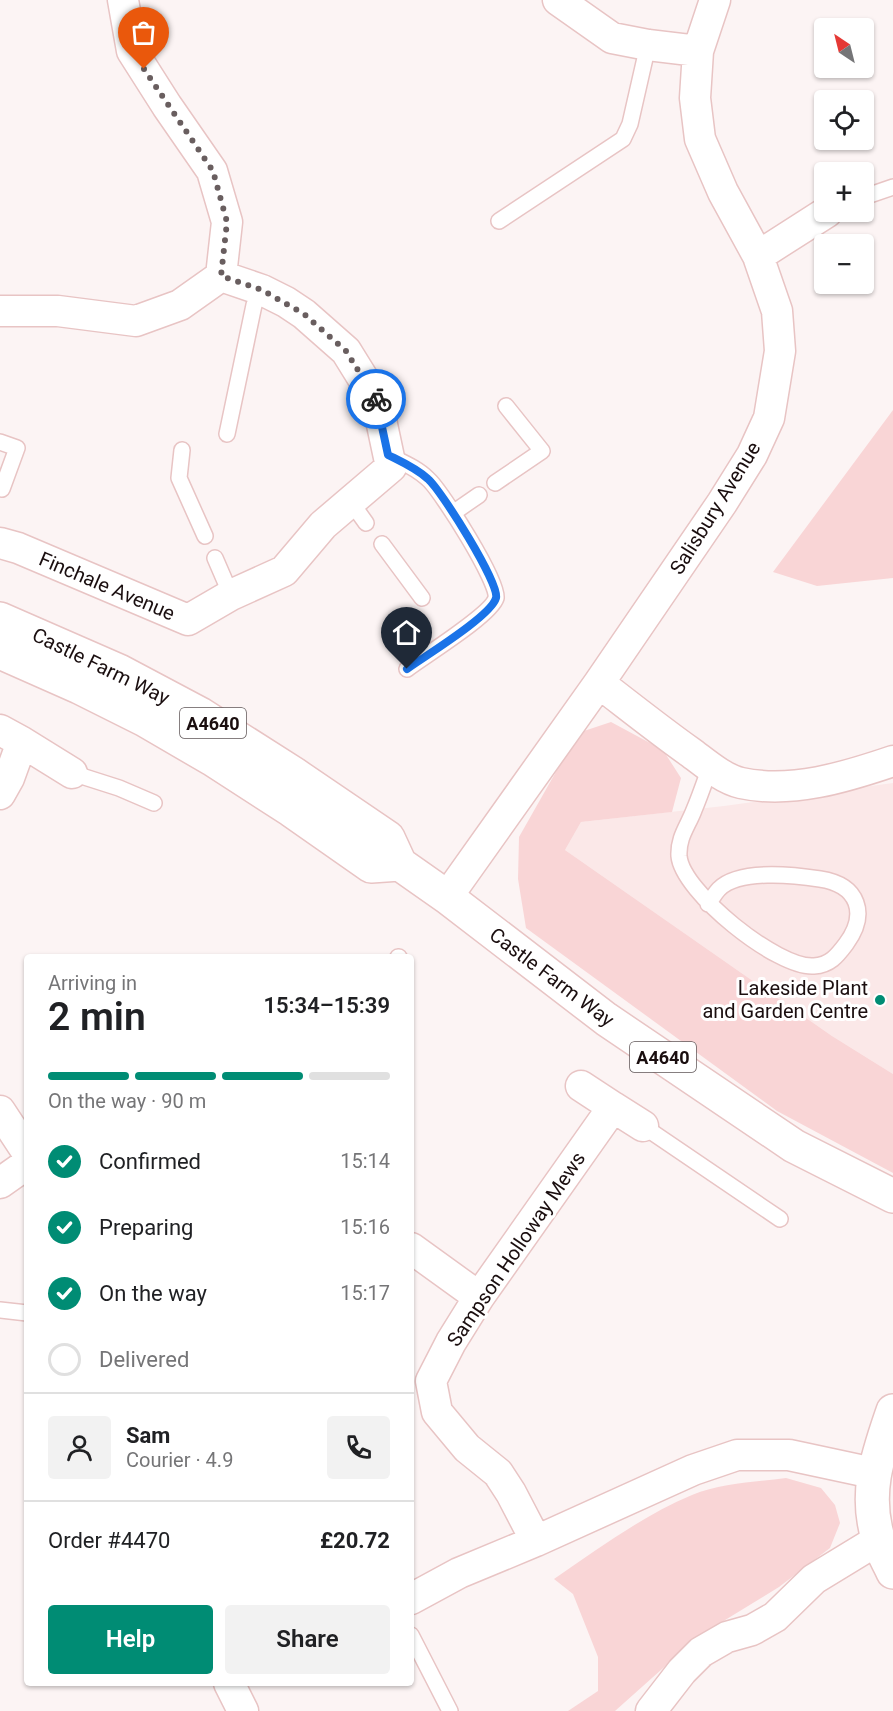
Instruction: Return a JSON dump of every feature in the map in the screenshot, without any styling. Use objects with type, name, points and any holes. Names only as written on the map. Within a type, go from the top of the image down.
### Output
[{"type":"main road","name":"Castle Farm Way","points":[[0,619],[119,671],[200,714],[294,774],[388,838],[400,864],[447,897],[606,1019],[794,1146],[893,1196]]},
{"type":"main road","name":"Castle Farm Way","points":[[0,652],[79,687],[145,720],[212,759],[291,810],[371,866],[400,864]]},
{"type":"main road","points":[[893,1412],[873,1473],[872,1516],[878,1540],[893,1572]]},
{"type":"street","points":[[0,311],[58,311],[136,321],[180,305],[221,276],[227,222],[213,171],[132,51],[123,0]]},
{"type":"street","points":[[558,0],[612,38],[698,51]]},
{"type":"street","name":"Salisbury Avenue","points":[[447,897],[599,683],[722,503],[752,455],[769,418],[780,351],[777,311],[758,256],[723,192],[700,139],[695,98],[698,51],[715,0]]},
{"type":"street","points":[[758,256],[814,220]]},
{"type":"street","points":[[221,276],[262,290],[304,314],[346,351],[377,401],[388,455]]},
{"type":"street","name":"Finchale Avenue","points":[[0,543],[18,548],[188,620],[231,595],[284,571],[323,525],[359,512],[391,467],[388,455]]},
{"type":"street","points":[[599,683],[710,767],[739,783],[805,784],[849,776],[893,760]]},
{"type":"street","points":[[0,794],[9,778],[11,736],[72,773]]},
{"type":"street","points":[[581,1086],[643,1126]]},
{"type":"street","name":"Sampson Holloway Mews","points":[[536,1541],[498,1473],[467,1448],[437,1412],[431,1381],[479,1296],[613,1107]]},
{"type":"street","points":[[0,1111],[24,1147]]},
{"type":"street","points":[[0,1183],[24,1166]]},
{"type":"street","points":[[414,1250],[479,1296]]},
{"type":"street","points":[[414,1597],[459,1574],[693,1470],[737,1455],[789,1455],[873,1473]]},
{"type":"street","points":[[651,1711],[682,1671],[701,1652],[726,1637],[752,1630],[775,1617],[814,1579],[878,1540]]},
{"type":"lane","points":[[499,220],[623,139],[630,124],[648,45]]},
{"type":"lane","points":[[874,194],[893,187]]},
{"type":"lane","points":[[227,434],[254,305],[262,290]]},
{"type":"lane","points":[[495,483],[542,451],[507,406]]},
{"type":"lane","points":[[0,442],[17,448],[2,489]]},
{"type":"lane","points":[[182,450],[179,478],[205,536]]},
{"type":"lane","points":[[388,455],[413,467],[439,492],[487,568],[494,584],[496,598],[484,614],[407,669]]},
{"type":"lane","points":[[453,513],[478,495]]},
{"type":"lane","points":[[382,544],[422,598]]},
{"type":"lane","points":[[215,558],[231,595]]},
{"type":"lane","points":[[708,903],[720,888],[741,877],[783,875],[834,881],[850,892],[858,907],[855,931],[834,960],[814,966],[795,964],[731,925],[708,903],[680,863],[680,836],[694,811],[710,767]]},
{"type":"lane","points":[[72,773],[119,788],[154,803]]},
{"type":"lane","points":[[643,1126],[780,1219]]},
{"type":"lane","points":[[0,1310],[24,1313]]},
{"type":"lane","points":[[414,1641],[450,1711]]},
{"type":"shaded area","points":[[893,410],[893,578],[817,586],[773,572]]},
{"type":"shaded area","points":[[611,722],[663,750],[681,778],[672,812],[581,822],[565,850],[832,1036],[893,1074],[893,1173],[777,1111],[526,928],[518,879],[519,837],[578,733]]},
{"type":"shaded area","points":[[893,783],[893,1074],[832,1036],[565,850],[581,822],[724,806]]},
{"type":"shaded area","points":[[786,1478],[821,1488],[835,1505],[840,1523],[830,1548],[779,1587],[699,1636],[615,1711],[568,1711],[598,1691],[598,1657],[573,1594],[554,1579],[638,1523],[692,1495],[727,1485]]},
{"type":"way so far","points":[[144,69],[213,171],[227,222],[221,276],[262,290],[304,314],[346,351],[376,399]]},
{"type":"place","name":"Lakeside Plant and Garden Centre","points":[[880,1000]]},
{"type":"route","points":[[376,399],[388,455],[413,467],[433,484],[487,568],[496,591],[496,598],[484,614],[407,669]]}]
